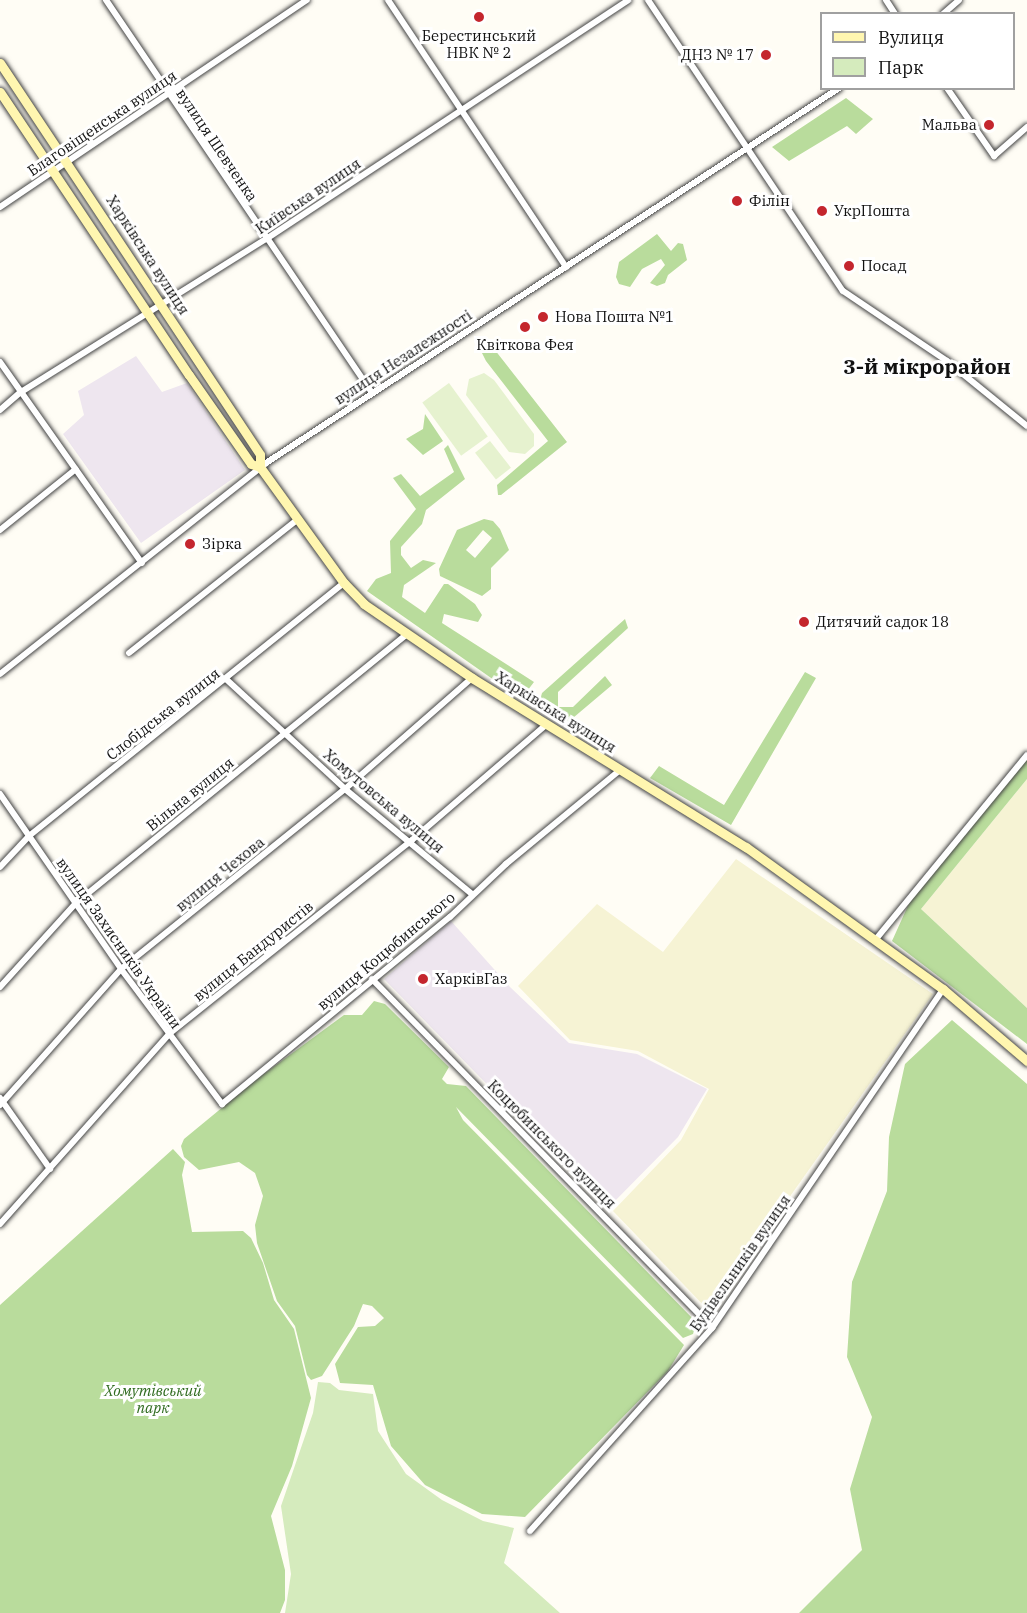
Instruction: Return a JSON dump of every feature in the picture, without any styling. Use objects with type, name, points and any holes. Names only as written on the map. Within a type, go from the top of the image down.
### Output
[{"type":"street","name":"вулиця Шевченка","points":[[106,0],[371,392]]},
{"type":"street","points":[[291,0],[296,8]]},
{"type":"street","name":"Благовіщенська вулиця","points":[[0,207],[308,0]]},
{"type":"street","points":[[388,0],[566,267]]},
{"type":"street","name":"Київська вулиця","points":[[0,410],[21,392],[161,302],[266,239],[460,108],[628,0]]},
{"type":"street","points":[[648,0],[843,291],[947,361],[1027,426]]},
{"type":"street","points":[[945,12],[959,0]]},
{"type":"street","name":"Харківська вулиця","points":[[0,63],[68,160],[261,455],[260,467]]},
{"type":"street","name":"вулиця Незалежності","points":[[0,674],[260,467],[371,392],[748,150],[836,90]]},
{"type":"street","points":[[948,90],[994,156],[1027,126]]},
{"type":"street","name":"Харківська вулиця","points":[[0,92],[55,170],[251,464],[260,467],[344,583],[364,604],[472,678],[746,846],[943,988],[1027,1061]]},
{"type":"street","points":[[0,362],[142,563]]},
{"type":"street","points":[[0,530],[76,469]]},
{"type":"street","points":[[129,653],[297,520]]},
{"type":"street","name":"Слобідська вулиця","points":[[0,867],[29,836],[344,583]]},
{"type":"street","name":"Вільна вулиця","points":[[0,987],[76,903],[285,730],[408,633]]},
{"type":"street","name":"вулиця Чехова","points":[[1,1102],[121,969],[345,789],[472,678]]},
{"type":"street","name":"Хомутовська вулиця","points":[[226,679],[285,730],[345,789],[412,840],[472,894]]},
{"type":"street","name":"вулиця Бандуристів","points":[[0,1224],[169,1034],[412,840],[547,724]]},
{"type":"street","points":[[876,939],[1027,755]]},
{"type":"street","name":"вулиця Коцюбинського","points":[[222,1104],[450,916],[472,894],[620,770]]},
{"type":"street","name":"вулиця Захисників України","points":[[0,794],[121,969],[222,1104]]},
{"type":"street","name":"Коцюбинського вулиця","points":[[372,979],[712,1328]]},
{"type":"street","name":"Будівельників вулиця","points":[[530,1532],[712,1328],[943,988]]},
{"type":"street","points":[[1,1102],[51,1169]]},
{"type":"shaded area","points":[[136,356],[162,392],[187,383],[245,470],[141,543],[63,434],[84,415],[78,391]]},
{"type":"shaded area","points":[[1027,779],[1027,1008],[921,909]]},
{"type":"shaded area","points":[[736,859],[933,994],[709,1311],[613,1211],[681,1140],[709,1089],[638,1051],[570,1040],[518,986],[597,904],[663,952]]},
{"type":"shaded area","points":[[451,921],[510,987],[569,1043],[637,1054],[707,1089],[678,1137],[608,1208],[384,979]]},
{"type":"green space","points":[[846,98],[873,119],[856,134],[847,126],[789,161],[772,147]]},
{"type":"green space","points":[[657,234],[671,251],[678,243],[683,244],[687,260],[668,275],[665,283],[657,286],[650,283],[665,265],[661,259],[642,269],[630,287],[619,284],[616,277],[619,262]]},
{"type":"green space","points":[[491,345],[567,442],[501,495],[498,495],[497,485],[548,441],[486,361],[481,351]]},
{"type":"green space","points":[[484,373],[494,380],[534,434],[534,446],[525,454],[509,452],[466,395],[469,379]]},
{"type":"green space","points":[[449,383],[488,436],[461,456],[422,402]]},
{"type":"green space","points":[[425,414],[443,441],[423,455],[406,439],[423,429]]},
{"type":"green space","points":[[490,441],[511,468],[496,479],[475,453]]},
{"type":"green space","points":[[448,445],[465,479],[426,510],[422,524],[401,547],[401,555],[411,568],[423,560],[436,563],[404,585],[402,597],[425,613],[444,584],[448,584],[475,604],[482,615],[478,622],[444,614],[442,623],[534,682],[521,699],[367,591],[376,579],[391,573],[390,541],[416,509],[393,478],[401,474],[420,496],[454,472],[444,449]]},
{"type":"green space","points":[[484,519],[493,521],[500,529],[509,550],[491,568],[491,589],[482,596],[440,576],[439,569],[457,530]],"holes":[[[483,530],[492,538],[475,558],[466,550]]]},
{"type":"green space","points":[[625,619],[628,628],[558,692],[558,707],[573,707],[605,676],[612,685],[567,723],[539,704],[542,693]]},
{"type":"green space","points":[[805,672],[816,678],[731,825],[650,778],[659,766],[724,805]]},
{"type":"green space","points":[[1027,755],[1027,779],[921,909],[1027,1008],[1027,1044],[892,941],[911,899]]},
{"type":"green space","points":[[374,1001],[385,1004],[449,1067],[442,1079],[447,1084],[466,1086],[697,1323],[693,1334],[683,1338],[456,1107],[463,1120],[684,1345],[668,1371],[525,1517],[482,1514],[425,1485],[391,1446],[373,1385],[340,1383],[335,1364],[358,1327],[375,1326],[384,1318],[372,1306],[363,1304],[354,1326],[322,1376],[311,1380],[307,1375],[295,1326],[277,1301],[257,1243],[255,1225],[263,1196],[255,1173],[239,1162],[199,1170],[184,1157],[181,1146],[184,1139],[257,1079],[344,1015],[362,1015]]},
{"type":"green space","points":[[952,1020],[1027,1084],[1027,1613],[799,1613],[862,1550],[850,1489],[872,1417],[847,1357],[852,1282],[887,1191],[889,1137],[905,1064]]},
{"type":"green space","name":"Хомутівський парк","points":[[173,1149],[185,1162],[182,1175],[192,1232],[243,1231],[251,1238],[263,1263],[274,1300],[294,1329],[311,1398],[292,1466],[271,1516],[285,1570],[285,1600],[280,1613],[0,1613],[0,1305]]},
{"type":"green space","points":[[318,1382],[330,1383],[339,1390],[373,1394],[378,1431],[406,1474],[442,1500],[483,1521],[514,1528],[504,1563],[560,1613],[285,1613],[291,1574],[281,1506],[313,1413]]},
{"type":"place","name":"Берестинський НВК № 2","points":[[479,17]]},
{"type":"place","name":"ДНЗ № 17","points":[[766,55]]},
{"type":"place","name":"Мальва","points":[[989,125]]},
{"type":"place","name":"Філін","points":[[737,201]]},
{"type":"place","name":"УкрПошта","points":[[822,211]]},
{"type":"place","name":"Посад","points":[[849,266]]},
{"type":"place","name":"Нова Пошта №1","points":[[543,317]]},
{"type":"place","name":"Квіткова Фея","points":[[525,327]]},
{"type":"place","name":"Зірка","points":[[190,544]]},
{"type":"place","name":"Дитячий садок 18","points":[[804,622]]},
{"type":"place","name":"ХарківГаз","points":[[423,979]]},
{"type":"district","name":"3-й мікрорайон","points":[[927,366]]}]
